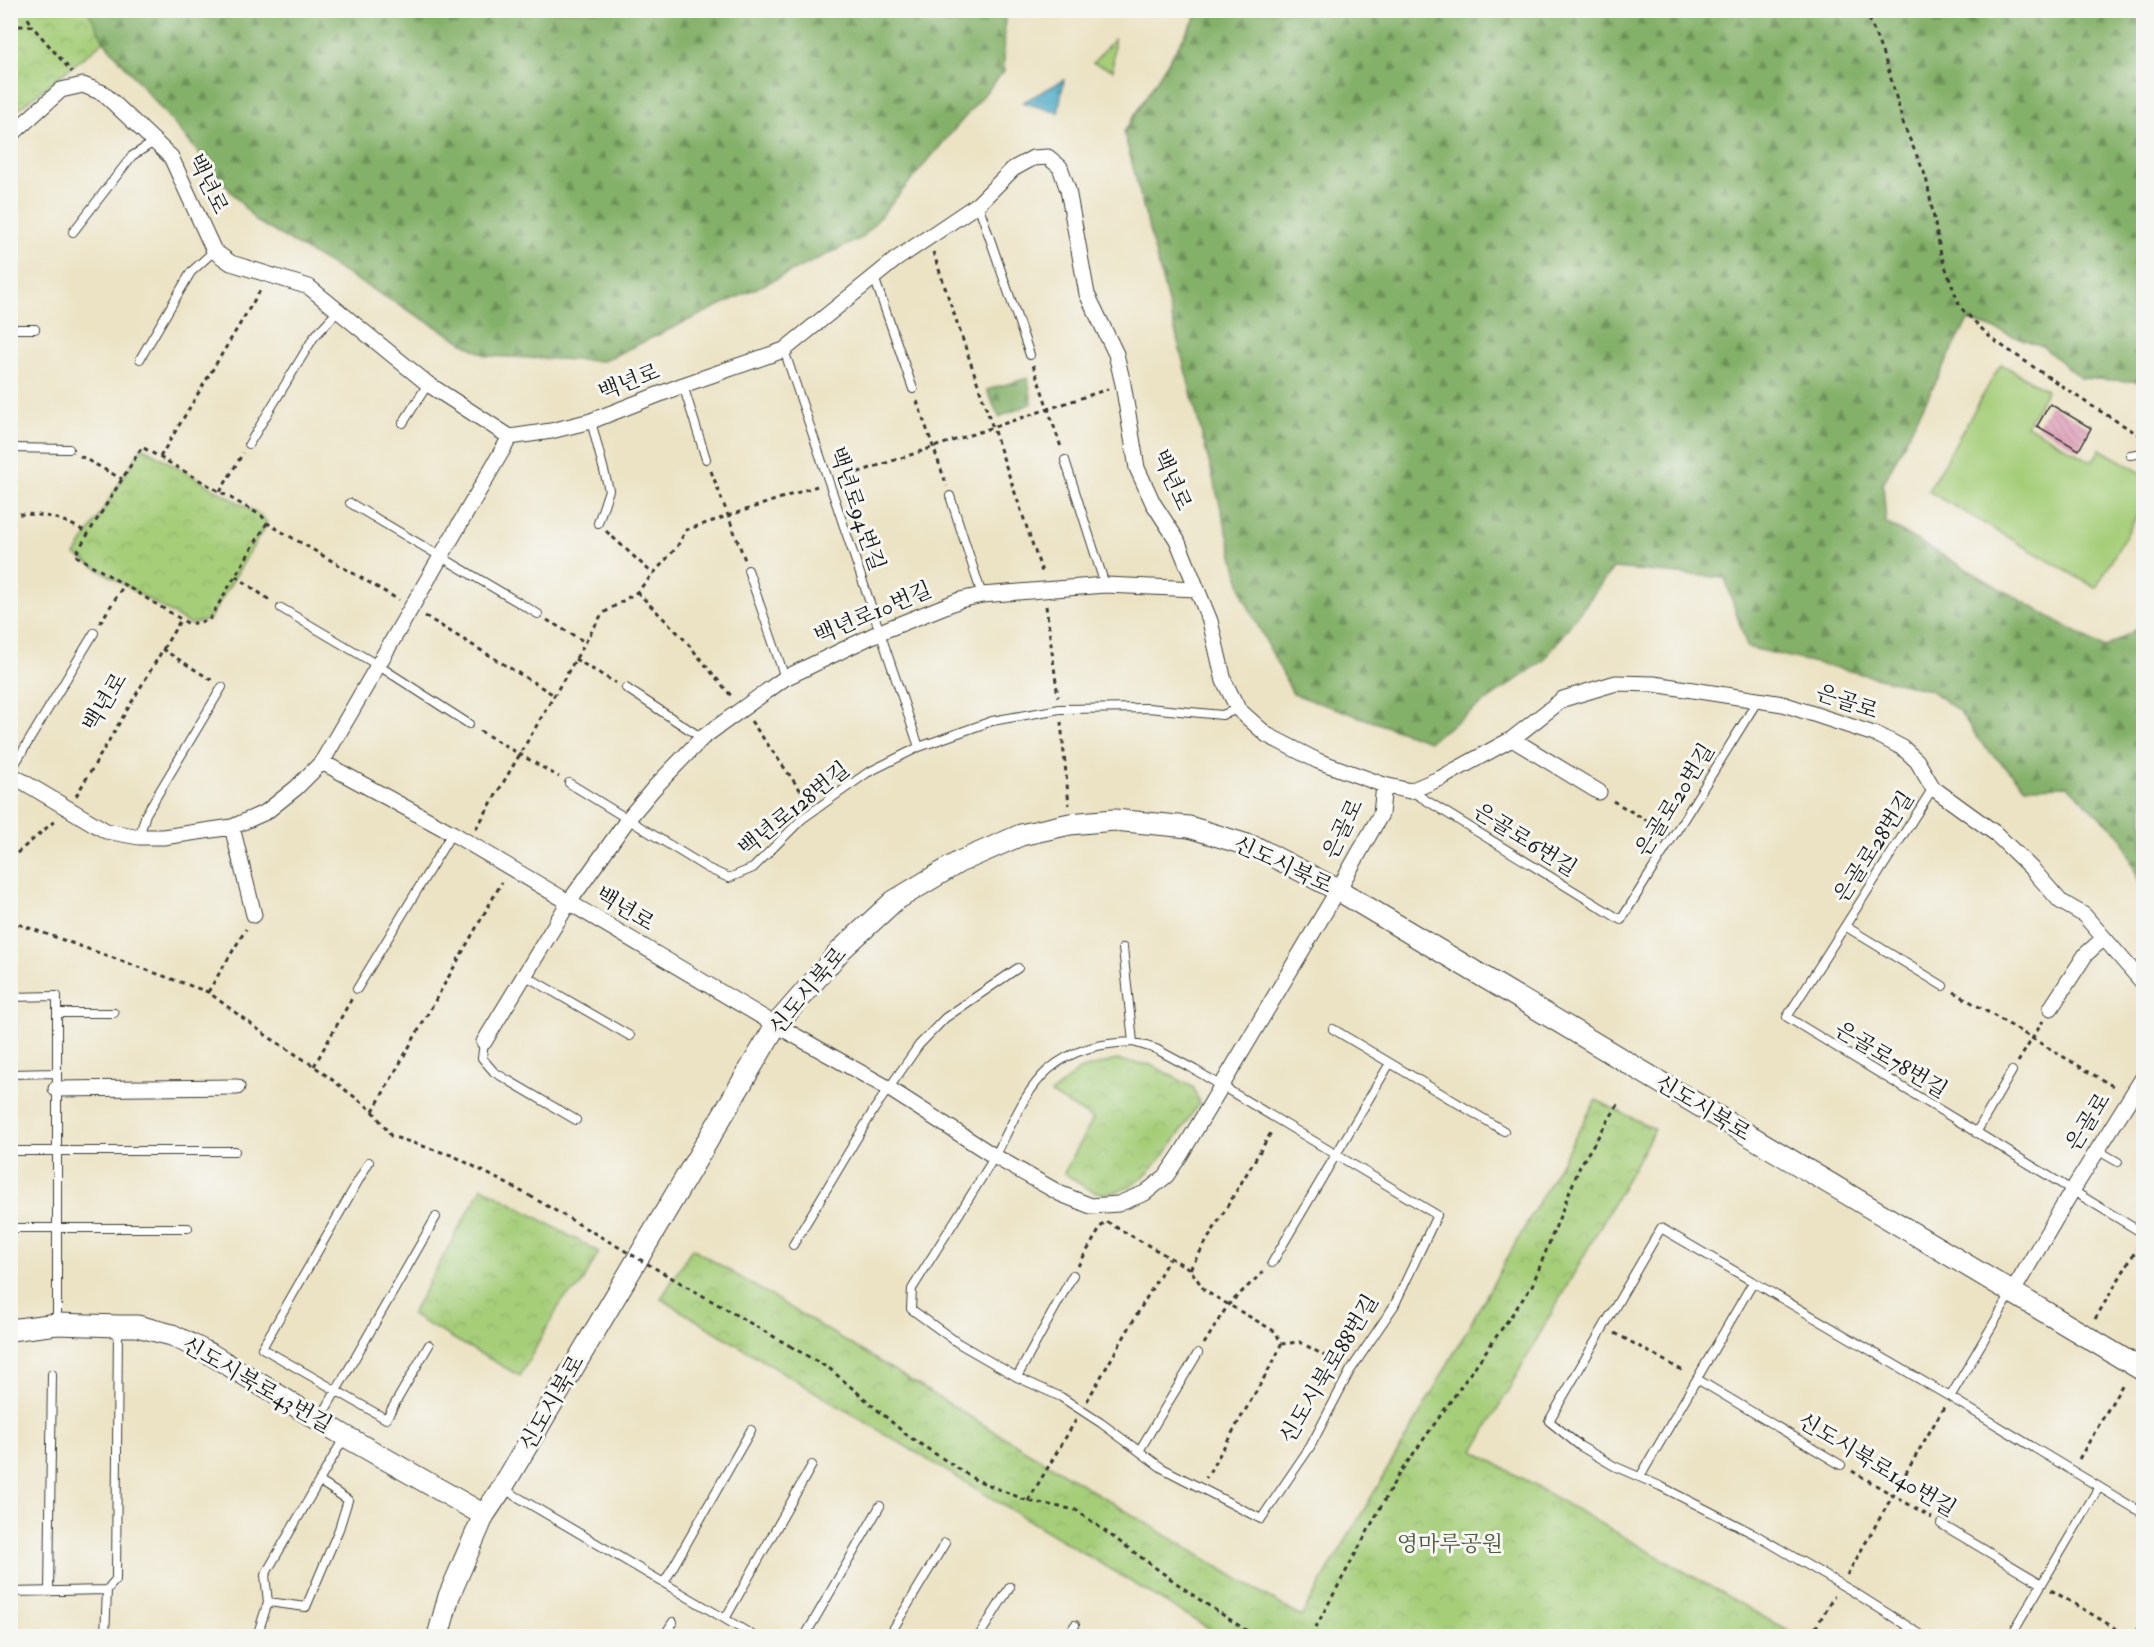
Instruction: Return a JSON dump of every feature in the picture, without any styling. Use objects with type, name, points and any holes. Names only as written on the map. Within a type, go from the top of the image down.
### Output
[{"type":"street","points":[[10,136],[61,90],[83,85]]},
{"type":"street","name":"백년로","points":[[83,85],[103,93],[171,157],[214,251],[231,263],[309,287],[428,384],[510,437],[551,431],[591,421],[683,385],[784,350],[874,277],[978,204],[1013,169],[1033,158],[1048,158],[1060,167],[1068,190],[1087,294],[1116,354],[1124,384],[1137,468],[1153,502],[1177,540],[1210,621],[1224,681],[1238,709],[1267,735],[1318,761],[1384,785]]},
{"type":"street","points":[[322,762],[510,437]]},
{"type":"street","name":"백년로10번길","points":[[484,1042],[569,902],[628,819],[702,738],[785,678],[880,632],[960,600],[1044,589],[1105,585],[1197,589]]},
{"type":"street","name":"은골로","points":[[1338,890],[1381,814],[1384,785],[1410,791],[1441,778],[1512,739],[1563,699],[1616,683],[1654,684],[1783,704],[1880,736],[1903,748],[1917,761],[1933,788],[1995,833],[2033,870],[2060,901],[2084,915],[2144,984]]},
{"type":"street","points":[[1512,739],[1599,792]]},
{"type":"street","name":"백년로","points":[[10,773],[106,831],[139,837],[163,837],[232,827],[266,812],[296,788],[322,762],[452,833],[776,1025]]},
{"type":"street","name":"신도시북로","points":[[438,1636],[449,1596],[484,1515],[776,1025],[842,949],[894,901],[959,862],[1000,844],[1021,835],[1071,825],[1114,820],[1189,827],[1257,848],[1338,890],[2139,1368]]},
{"type":"street","points":[[232,827],[254,915]]},
{"type":"street","points":[[776,1025],[888,1088],[994,1156],[1061,1194],[1090,1206],[1118,1204],[1144,1192],[1166,1176],[1338,890]]},
{"type":"street","points":[[2051,1008],[2086,954],[2104,938]]},
{"type":"street","name":"은골로","points":[[2012,1293],[2144,1076]]},
{"type":"street","points":[[56,1089],[237,1087]]},
{"type":"street","name":"신도시북로43번길","points":[[10,1330],[57,1324],[137,1326],[172,1335],[212,1355],[345,1436],[484,1515]]},
{"type":"lane","points":[[73,232],[132,156],[154,142]]},
{"type":"lane","points":[[978,204],[1030,355]]},
{"type":"lane","name":"백년로","points":[[140,359],[191,272],[214,251]]},
{"type":"lane","points":[[874,277],[913,389]]},
{"type":"lane","points":[[249,444],[314,337],[338,311]]},
{"type":"lane","points":[[10,329],[35,329]]},
{"type":"lane","name":"백년로94번길","points":[[784,350],[919,747]]},
{"type":"lane","points":[[403,423],[428,384]]},
{"type":"lane","name":"백년로","points":[[683,385],[706,459]]},
{"type":"lane","name":"백년로","points":[[591,421],[609,490],[598,523]]},
{"type":"lane","points":[[10,448],[69,449]]},
{"type":"lane","points":[[2130,455],[2144,453]]},
{"type":"lane","points":[[1065,460],[1105,585]]},
{"type":"lane","points":[[950,496],[982,596]]},
{"type":"lane","points":[[350,503],[538,614]]},
{"type":"lane","points":[[748,570],[785,678]]},
{"type":"lane","points":[[280,608],[379,666],[469,724]]},
{"type":"lane","name":"백년로","points":[[10,773],[94,633]]},
{"type":"lane","points":[[139,837],[146,814],[222,687]]},
{"type":"lane","points":[[626,688],[702,738]]},
{"type":"lane","name":"은골로20번길","points":[[1621,921],[1759,699]]},
{"type":"lane","name":"백년로128번길","points":[[628,819],[707,868],[729,878],[753,868],[802,819],[867,773],[919,747],[992,722],[1060,709],[1148,708],[1222,715],[1238,709]]},
{"type":"lane","points":[[569,783],[628,819]]},
{"type":"lane","name":"은골로28번길","points":[[1787,1017],[1933,788]]},
{"type":"lane","name":"은골로6번길","points":[[1410,791],[1621,921]]},
{"type":"lane","points":[[357,989],[452,833]]},
{"type":"lane","name":"은골로28번길","points":[[1845,926],[1943,986]]},
{"type":"lane","points":[[1123,948],[1133,1041]]},
{"type":"lane","points":[[793,1245],[888,1088],[919,1045],[945,1018],[1018,968]]},
{"type":"lane","points":[[526,976],[630,1036]]},
{"type":"lane","points":[[10,997],[57,996],[57,1324]]},
{"type":"lane","points":[[57,1013],[114,1013]]},
{"type":"lane","name":"은골로78번길","points":[[1787,1017],[2072,1191]]},
{"type":"lane","points":[[1333,1029],[1504,1131]]},
{"type":"lane","name":"신도시북로88번길","points":[[1133,1041],[1155,1049],[1221,1085],[1437,1215],[1394,1306],[1350,1371],[1310,1448],[1260,1519],[1162,1468],[1061,1397],[1017,1377],[958,1343],[911,1309],[912,1289],[994,1156],[1031,1089],[1049,1070],[1075,1052],[1108,1043],[1133,1041]]},
{"type":"lane","points":[[484,1042],[482,1058],[494,1072],[576,1120]]},
{"type":"lane","points":[[1272,1263],[1390,1063]]},
{"type":"lane","points":[[1976,1133],[2012,1071]]},
{"type":"lane","points":[[10,1074],[56,1073]]},
{"type":"lane","points":[[10,1151],[235,1150]]},
{"type":"lane","points":[[2097,1150],[2118,1162]]},
{"type":"lane","points":[[369,1162],[262,1348],[386,1419],[429,1345]]},
{"type":"lane","points":[[2072,1191],[2144,1236]]},
{"type":"lane","points":[[320,1420],[436,1217]]},
{"type":"lane","points":[[10,1228],[188,1228]]},
{"type":"lane","points":[[1923,1636],[1756,1535],[1614,1466],[1580,1446],[1549,1421],[1661,1228],[2144,1514]]},
{"type":"lane","points":[[1017,1377],[1073,1275]]},
{"type":"lane","points":[[1640,1477],[1754,1282]]},
{"type":"lane","points":[[1950,1398],[2012,1293]]},
{"type":"lane","points":[[105,1636],[107,1590],[116,1579],[118,1326]]},
{"type":"lane","points":[[1139,1451],[1198,1353]]},
{"type":"lane","points":[[49,1592],[52,1374]]},
{"type":"lane","name":"신도시북로140번길","points":[[1697,1379],[1841,1465]]},
{"type":"lane","points":[[664,1583],[752,1430]]},
{"type":"lane","points":[[257,1636],[268,1602],[265,1575],[345,1436]]},
{"type":"lane","points":[[725,1619],[812,1465]]},
{"type":"lane","points":[[268,1602],[306,1607],[339,1529],[348,1500],[319,1481]]},
{"type":"lane","points":[[2011,1636],[2099,1487]]},
{"type":"lane","points":[[502,1488],[754,1636]]},
{"type":"lane","points":[[805,1636],[880,1506]]},
{"type":"lane","name":"신도시북로140번길","points":[[1941,1524],[2042,1584]]},
{"type":"lane","points":[[889,1636],[945,1544]]},
{"type":"lane","points":[[980,1636],[1010,1587]]},
{"type":"lane","points":[[10,1592],[107,1590]]},
{"type":"lane","points":[[664,1636],[673,1622]]},
{"type":"lane","points":[[1068,1636],[1075,1625]]},
{"type":"lane","points":[[2137,1636],[2144,1625]]},
{"type":"path","points":[[24,10],[32,26],[83,85]]},
{"type":"path","points":[[1866,10],[1888,68],[1904,126],[1926,177],[1941,255],[1960,307],[1992,339],[2086,403],[2144,438]]},
{"type":"path","points":[[10,26],[32,26]]},
{"type":"path","points":[[928,237],[1043,574],[1060,709],[1071,825]]},
{"type":"path","points":[[160,457],[269,275]]},
{"type":"path","points":[[1030,355],[1065,460]]},
{"type":"path","points":[[913,389],[950,496]]},
{"type":"path","points":[[220,492],[249,444]]},
{"type":"path","points":[[142,447],[262,516],[267,523],[209,621],[189,624],[75,555],[122,479],[142,447]]},
{"type":"path","points":[[69,449],[122,479]]},
{"type":"path","points":[[706,459],[748,570]]},
{"type":"path","points":[[10,514],[41,514],[66,521],[88,533]]},
{"type":"path","points":[[598,523],[653,574]]},
{"type":"path","points":[[236,576],[280,608]]},
{"type":"path","points":[[94,633],[124,585]]},
{"type":"path","points":[[538,614],[585,642]]},
{"type":"path","name":"백년로","points":[[10,859],[68,809],[181,619]]},
{"type":"path","points":[[162,649],[222,687]]},
{"type":"path","points":[[575,659],[626,688]]},
{"type":"path","points":[[469,724],[569,783]]},
{"type":"path","points":[[1599,792],[1673,836]]},
{"type":"path","points":[[373,1111],[510,867]]},
{"type":"path","points":[[208,992],[254,915]]},
{"type":"path","points":[[10,921],[208,992],[267,1036],[314,1066],[373,1111],[391,1136],[454,1156],[530,1196],[830,1369],[908,1436],[974,1479],[1028,1501],[1076,1510],[1197,1598],[1255,1636]]},
{"type":"path","points":[[1943,986],[2131,1096]]},
{"type":"path","points":[[314,1066],[357,989]]},
{"type":"path","points":[[2012,1071],[2051,1008]]},
{"type":"path","points":[[1311,1636],[1397,1477],[1532,1286],[1580,1166],[1619,1104]]},
{"type":"path","points":[[1190,1269],[1278,1120]]},
{"type":"path","points":[[1073,1275],[1105,1221],[1190,1269],[1205,1291],[1276,1332],[1281,1344],[1276,1358],[1200,1488]]},
{"type":"path","points":[[2085,1336],[2144,1236]]},
{"type":"path","points":[[1028,1501],[1169,1258]]},
{"type":"path","points":[[1198,1353],[1228,1305],[1272,1263]]},
{"type":"path","points":[[1604,1327],[1697,1379]]},
{"type":"path","points":[[1281,1344],[1300,1342],[1350,1371]]},
{"type":"path","points":[[2072,1471],[2139,1368]]},
{"type":"path","points":[[1811,1636],[1950,1398]]},
{"type":"path","name":"신도시북로140번길","points":[[1841,1465],[1941,1524]]},
{"type":"path","points":[[2042,1584],[2130,1636]]},
{"type":"green space","points":[[11,10],[88,11],[104,41],[11,115]]},
{"type":"green space","points":[[88,11],[1005,11],[1004,71],[862,238],[603,361],[486,356],[256,221],[104,41]]},
{"type":"green space","points":[[1200,11],[2143,11],[2143,382],[2080,378],[2042,346],[1968,320],[1883,484],[1886,523],[2104,648],[2143,625],[2143,892],[2122,837],[2068,786],[2026,787],[1982,744],[1960,712],[1930,690],[1747,647],[1725,578],[1613,568],[1543,661],[1429,741],[1293,694],[1244,598],[1124,132]]},
{"type":"green space","points":[[1114,39],[1113,70],[1093,63]]},
{"type":"green space","points":[[2001,364],[2047,390],[2027,425],[2092,462],[2100,449],[2143,474],[2143,505],[2096,588],[1928,491]]},
{"type":"green space","points":[[1028,378],[1032,403],[999,417],[987,390]]},
{"type":"green space","points":[[142,447],[262,516],[267,523],[209,620],[189,624],[75,555]]},
{"type":"green space","points":[[1116,1060],[1152,1065],[1194,1088],[1199,1103],[1169,1148],[1143,1177],[1113,1193],[1096,1192],[1064,1173],[1093,1119],[1051,1094],[1079,1070]]},
{"type":"green space","name":"영마루공원","points":[[1596,1100],[1655,1129],[1474,1451],[1797,1636],[1221,1636],[661,1299],[692,1248],[1301,1617],[1417,1419]]},
{"type":"green space","points":[[482,1187],[599,1252],[580,1287],[563,1299],[520,1376],[411,1315]]},
{"type":"water","points":[[1064,80],[1058,113],[1023,102]]},
{"type":"building","points":[[2050,404],[2091,428],[2079,450],[2037,426]]}]
